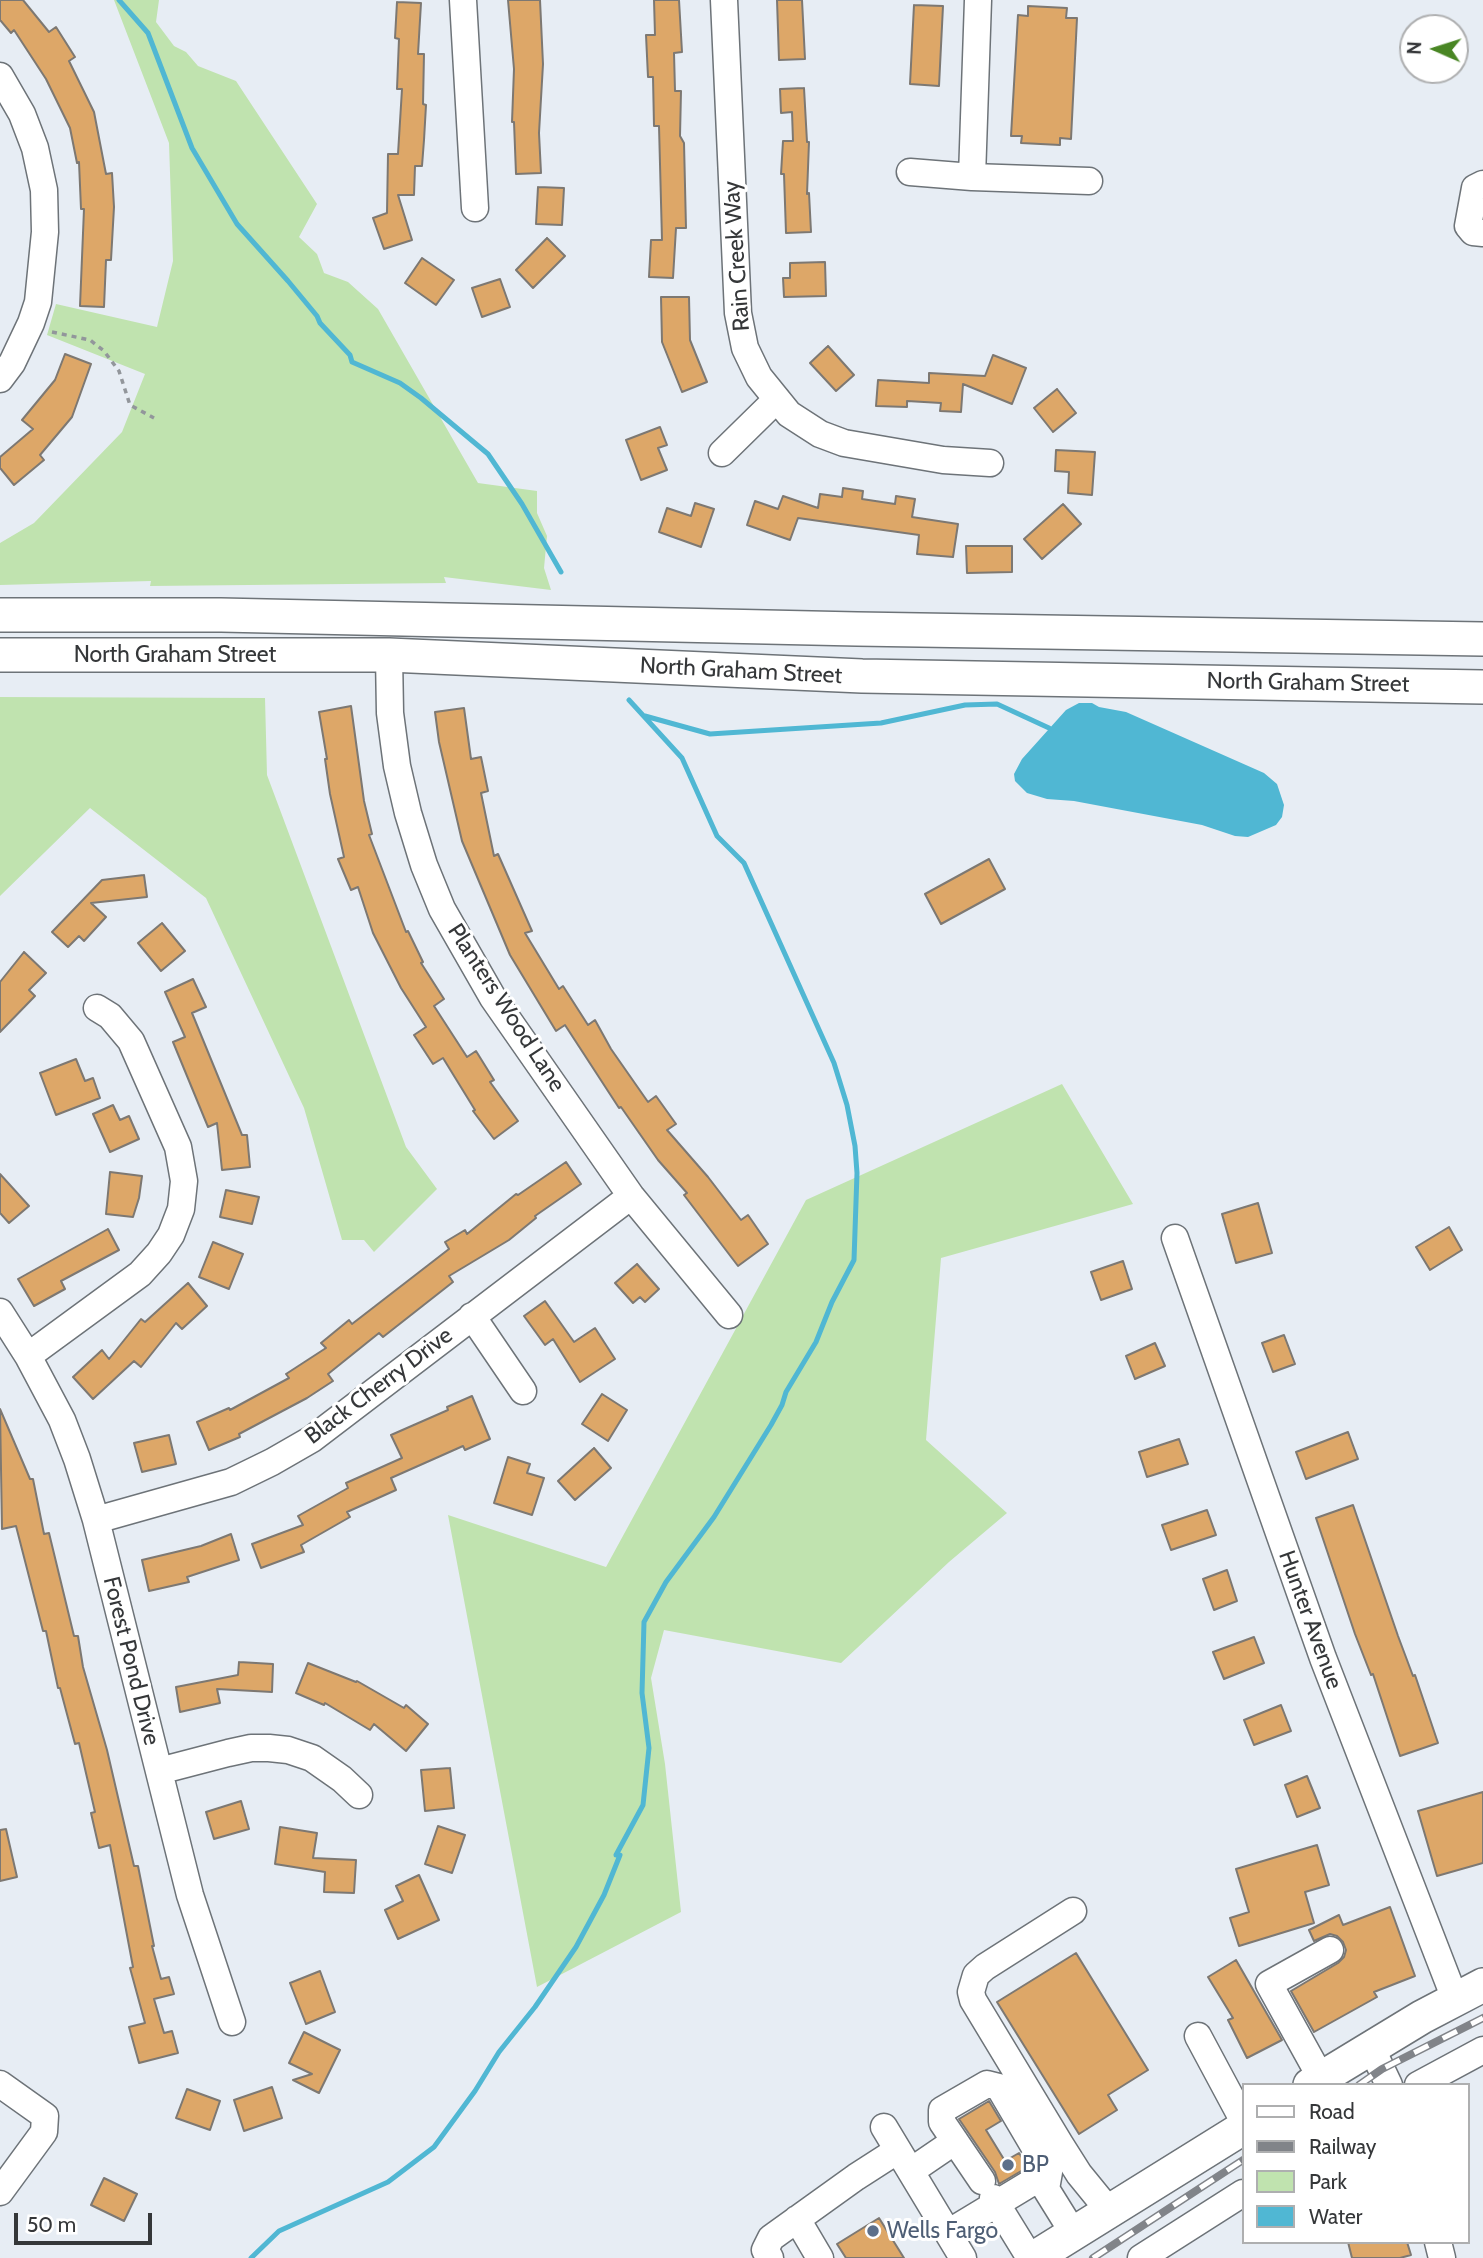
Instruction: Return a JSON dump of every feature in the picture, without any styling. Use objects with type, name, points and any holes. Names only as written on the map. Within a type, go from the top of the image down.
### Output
[{"type":"main road","name":"North Graham Street","points":[[0,615],[221,615],[843,629],[1483,639]]},
{"type":"main road","name":"North Graham Street","points":[[0,655],[388,655],[862,676],[1483,687]]},
{"type":"main road","points":[[1316,2081],[1371,2046],[1469,1992]]},
{"type":"main road","points":[[1032,2258],[1242,2129]]},
{"type":"street","points":[[463,0],[475,208]]},
{"type":"street","name":"Rain Creek Way","points":[[724,0],[738,313],[745,348],[759,377],[789,414],[802,424],[844,443],[943,460],[990,463]]},
{"type":"street","points":[[972,177],[978,0]]},
{"type":"street","points":[[0,76],[22,114],[35,148],[44,190],[45,232],[38,302],[12,363],[0,379]]},
{"type":"street","points":[[910,172],[1089,181]]},
{"type":"street","points":[[1483,184],[1475,188],[1468,226],[1474,232],[1483,233]]},
{"type":"street","points":[[722,453],[777,399]]},
{"type":"street","name":"Planters Wood Lane","points":[[388,655],[390,712],[397,766],[424,865],[442,909],[493,998],[631,1196],[729,1315]]},
{"type":"street","points":[[28,1356],[140,1274],[165,1244],[181,1209],[184,1181],[178,1147],[131,1041],[110,1016],[97,1008]]},
{"type":"street","name":"Black Cherry Drive","points":[[96,1520],[231,1482],[312,1439],[631,1196]]},
{"type":"street","name":"Hunter Avenue","points":[[1175,1238],[1323,1658],[1469,1992]]},
{"type":"street","name":"Forest Pond Drive","points":[[0,1312],[28,1356],[62,1420],[96,1520],[190,1895],[232,2022]]},
{"type":"street","points":[[472,1316],[523,1391]]},
{"type":"street","points":[[159,1771],[239,1750],[288,1750],[312,1758],[359,1795]]},
{"type":"street","points":[[1073,1911],[985,1967],[976,1975],[971,1992],[985,2022],[1060,2144],[1079,2174],[1110,2212]]},
{"type":"street","points":[[1316,2081],[1269,1984],[1330,1950]]},
{"type":"street","points":[[1198,2036],[1242,2118]]},
{"type":"street","points":[[1371,2046],[1388,2083]]},
{"type":"street","points":[[1422,2083],[1483,2050]]},
{"type":"street","points":[[0,2084],[45,2116],[44,2132],[0,2192]]},
{"type":"street","points":[[1032,2258],[942,2122],[942,2110],[987,2084],[999,2087],[1049,2172],[1046,2189],[1074,2234]]},
{"type":"street","points":[[884,2127],[963,2258]]},
{"type":"street","points":[[768,2254],[771,2238],[856,2177],[955,2141]]},
{"type":"street","points":[[948,2233],[990,2194],[1049,2172]]},
{"type":"street","points":[[1141,2258],[1242,2194]]},
{"type":"street","points":[[797,2220],[820,2258]]},
{"type":"path","points":[[29,328],[90,340],[104,351],[119,371],[130,405],[154,418]]},
{"type":"green space","points":[[114,0],[159,0],[156,22],[174,46],[186,52],[198,66],[236,81],[317,204],[299,237],[317,254],[324,273],[348,282],[378,309],[478,483],[537,491],[537,513],[547,536],[544,568],[551,590],[444,577],[446,583],[150,586],[151,581],[0,585],[0,543],[34,523],[122,432],[145,374],[47,335],[56,304],[157,327],[173,261],[169,143]]},
{"type":"green space","points":[[0,697],[265,698],[267,775],[406,1147],[437,1189],[374,1252],[364,1240],[342,1240],[304,1108],[206,898],[90,808],[0,896]]},
{"type":"green space","points":[[1062,1084],[1133,1204],[941,1258],[926,1440],[1007,1513],[949,1562],[841,1663],[664,1630],[651,1678],[665,1764],[681,1912],[537,1987],[448,1515],[606,1567],[806,1200]]},
{"type":"water","points":[[1079,703],[1092,703],[1126,712],[1264,773],[1277,784],[1284,805],[1282,817],[1276,825],[1248,837],[1235,836],[1202,825],[1074,801],[1047,799],[1027,793],[1015,781],[1014,774],[1022,759],[1066,710]]},
{"type":"building","points":[[0,0],[23,0],[49,32],[56,27],[75,57],[69,61],[94,112],[106,174],[112,173],[114,207],[111,260],[106,260],[104,307],[80,306],[84,209],[81,209],[79,162],[77,163],[70,128],[46,79],[14,30],[11,33],[0,20]]},
{"type":"building","points":[[508,0],[540,0],[543,64],[539,133],[541,173],[516,174],[512,122],[514,69]]},
{"type":"building","points":[[654,0],[679,0],[682,52],[674,53],[675,91],[681,91],[680,136],[684,143],[686,228],[676,228],[673,278],[649,277],[651,240],[662,240],[659,126],[654,126],[653,77],[648,77],[646,35],[655,35]]},
{"type":"building","points":[[777,0],[802,0],[805,59],[779,60]]},
{"type":"building","points":[[397,2],[421,3],[418,54],[424,54],[423,104],[426,105],[422,166],[415,166],[414,195],[398,195],[412,240],[384,249],[373,218],[387,213],[388,154],[398,154],[402,89],[397,89]]},
{"type":"building","points":[[914,5],[943,6],[939,86],[910,84]]},
{"type":"building","points":[[1028,6],[1067,8],[1066,18],[1077,18],[1071,139],[1060,138],[1060,145],[1021,143],[1022,136],[1011,136],[1018,15],[1028,16]]},
{"type":"building","points":[[804,88],[809,142],[807,194],[809,193],[811,232],[786,233],[784,174],[781,174],[783,141],[793,141],[792,112],[781,113],[780,89]]},
{"type":"building","points":[[538,187],[564,188],[562,225],[536,224]]},
{"type":"building","points":[[547,238],[565,256],[533,288],[516,270]]},
{"type":"building","points":[[422,258],[454,280],[436,305],[405,283]]},
{"type":"building","points":[[825,262],[826,296],[784,297],[783,278],[790,278],[790,263]]},
{"type":"building","points":[[500,279],[510,307],[482,317],[472,288]]},
{"type":"building","points":[[661,297],[689,297],[690,340],[707,382],[682,392],[662,342]]},
{"type":"building","points":[[828,346],[854,375],[836,391],[810,363]]},
{"type":"building","points":[[65,354],[91,364],[72,417],[40,455],[44,460],[14,485],[0,468],[0,457],[33,429],[22,420],[55,380]]},
{"type":"building","points":[[993,355],[1026,368],[1012,404],[963,384],[961,412],[940,411],[941,403],[907,401],[907,407],[876,406],[878,380],[929,383],[929,373],[985,376]]},
{"type":"building","points":[[1057,389],[1076,413],[1053,432],[1034,408]]},
{"type":"building","points":[[660,427],[667,445],[658,448],[667,470],[641,480],[626,440]]},
{"type":"building","points":[[1056,450],[1095,452],[1092,495],[1068,493],[1069,472],[1055,471]]},
{"type":"building","points":[[843,488],[863,491],[862,499],[895,504],[896,496],[915,499],[912,517],[958,524],[953,557],[917,554],[919,535],[798,518],[790,540],[747,525],[755,501],[778,509],[783,496],[818,508],[820,494],[842,497]]},
{"type":"building","points":[[695,503],[714,509],[701,547],[659,532],[667,508],[691,516]]},
{"type":"building","points":[[1063,504],[1081,524],[1042,559],[1024,539]]},
{"type":"building","points":[[966,546],[1012,546],[1012,572],[967,573]]},
{"type":"building","points":[[351,706],[364,801],[372,834],[369,835],[406,932],[408,931],[423,962],[421,963],[444,999],[434,1006],[467,1057],[476,1051],[494,1080],[490,1082],[518,1121],[494,1139],[473,1111],[475,1110],[443,1058],[433,1064],[414,1035],[426,1027],[401,988],[373,933],[358,887],[351,890],[338,859],[344,857],[330,794],[319,712]]},
{"type":"building","points":[[464,708],[471,759],[481,757],[488,791],[481,793],[494,856],[498,854],[532,931],[525,933],[559,989],[563,986],[588,1025],[595,1020],[611,1049],[648,1102],[656,1096],[676,1124],[667,1130],[741,1220],[748,1215],[768,1244],[738,1266],[684,1195],[687,1193],[658,1160],[621,1107],[619,1108],[565,1025],[556,1031],[510,955],[462,841],[439,742],[435,712]]},
{"type":"building","points":[[989,859],[1005,889],[941,924],[925,894]]},
{"type":"building","points":[[144,875],[147,897],[91,903],[106,917],[84,941],[79,936],[68,947],[52,932],[102,880]]},
{"type":"building","points":[[162,923],[185,951],[161,971],[138,943]]},
{"type":"building","points":[[24,952],[46,973],[29,990],[35,996],[0,1032],[0,982]]},
{"type":"building","points":[[193,979],[206,1007],[192,1013],[242,1135],[247,1135],[250,1167],[222,1170],[217,1123],[208,1127],[173,1042],[185,1037],[165,992]]},
{"type":"building","points":[[76,1059],[85,1081],[93,1078],[100,1098],[56,1115],[40,1073]]},
{"type":"building","points":[[113,1105],[120,1120],[129,1116],[139,1139],[110,1152],[93,1114]]},
{"type":"building","points":[[566,1162],[581,1184],[535,1216],[536,1218],[509,1240],[449,1276],[453,1282],[383,1337],[379,1333],[328,1374],[333,1381],[239,1434],[240,1437],[209,1450],[197,1422],[229,1408],[230,1410],[289,1378],[286,1374],[326,1348],[321,1343],[349,1320],[352,1324],[449,1249],[445,1242],[465,1230],[467,1234],[516,1194]]},
{"type":"building","points":[[110,1172],[142,1176],[133,1217],[106,1214]]},
{"type":"building","points":[[0,1174],[29,1206],[9,1223],[0,1213]]},
{"type":"building","points":[[226,1190],[259,1197],[252,1224],[220,1217]]},
{"type":"building","points":[[1258,1203],[1272,1253],[1236,1263],[1222,1214]]},
{"type":"building","points":[[1449,1227],[1462,1250],[1430,1270],[1416,1247]]},
{"type":"building","points":[[108,1229],[119,1250],[61,1281],[65,1289],[34,1306],[18,1279]]},
{"type":"building","points":[[213,1242],[243,1254],[229,1289],[199,1277]]},
{"type":"building","points":[[1123,1261],[1132,1289],[1101,1300],[1091,1272]]},
{"type":"building","points":[[637,1264],[659,1289],[645,1302],[640,1297],[633,1303],[615,1283]]},
{"type":"building","points":[[188,1283],[207,1306],[182,1329],[176,1323],[141,1367],[134,1361],[93,1399],[73,1377],[102,1350],[109,1359],[141,1319],[145,1322]]},
{"type":"building","points":[[545,1301],[574,1342],[595,1328],[615,1359],[580,1382],[553,1339],[545,1345],[524,1316]]},
{"type":"building","points":[[1284,1335],[1295,1364],[1273,1372],[1262,1343]]},
{"type":"building","points":[[1155,1343],[1165,1366],[1135,1379],[1126,1356]]},
{"type":"building","points":[[602,1394],[627,1410],[608,1441],[582,1424]]},
{"type":"building","points":[[472,1396],[490,1439],[465,1450],[463,1446],[391,1478],[396,1490],[347,1512],[350,1517],[301,1545],[304,1552],[261,1568],[252,1544],[303,1525],[298,1516],[348,1488],[346,1483],[402,1458],[391,1435],[448,1410],[447,1407]]},
{"type":"building","points":[[0,1409],[30,1479],[33,1479],[44,1534],[49,1533],[74,1636],[78,1636],[83,1667],[107,1750],[134,1866],[138,1866],[152,1946],[161,1979],[169,1977],[174,1994],[154,1999],[164,2033],[172,2031],[178,2053],[139,2063],[129,2027],[145,2023],[130,1968],[133,1967],[110,1845],[99,1848],[91,1813],[95,1812],[79,1743],[75,1744],[58,1688],[46,1631],[43,1631],[16,1526],[2,1529]]},
{"type":"building","points":[[1348,1432],[1358,1459],[1306,1479],[1296,1452]]},
{"type":"building","points":[[169,1435],[176,1464],[142,1472],[134,1443]]},
{"type":"building","points":[[1179,1439],[1188,1464],[1147,1477],[1139,1452]]},
{"type":"building","points":[[594,1448],[611,1468],[575,1500],[558,1481]]},
{"type":"building","points":[[508,1457],[530,1464],[527,1473],[544,1478],[532,1515],[494,1503]]},
{"type":"building","points":[[1353,1505],[1438,1743],[1400,1756],[1316,1518]]},
{"type":"building","points":[[1207,1510],[1216,1535],[1171,1550],[1162,1525]]},
{"type":"building","points":[[231,1534],[239,1560],[187,1577],[189,1582],[149,1591],[142,1560],[201,1546]]},
{"type":"building","points":[[1227,1570],[1237,1601],[1214,1610],[1203,1579]]},
{"type":"building","points":[[1254,1637],[1264,1663],[1224,1679],[1213,1652]]},
{"type":"building","points":[[239,1662],[273,1664],[272,1692],[217,1689],[220,1703],[180,1712],[176,1687],[238,1675]]},
{"type":"building","points":[[308,1663],[357,1681],[404,1708],[406,1705],[428,1724],[406,1751],[374,1724],[370,1730],[325,1703],[324,1705],[296,1693]]},
{"type":"building","points":[[1281,1705],[1291,1731],[1254,1745],[1244,1720]]},
{"type":"building","points":[[450,1768],[454,1808],[425,1811],[421,1770]]},
{"type":"building","points":[[1307,1776],[1320,1808],[1297,1817],[1285,1785]]},
{"type":"building","points":[[1483,1792],[1483,1863],[1437,1876],[1418,1811]]},
{"type":"building","points":[[241,1801],[249,1829],[214,1839],[206,1812]]},
{"type":"building","points":[[438,1826],[465,1835],[452,1873],[425,1864]]},
{"type":"building","points":[[280,1827],[317,1833],[313,1858],[356,1860],[354,1893],[324,1892],[325,1872],[275,1864]]},
{"type":"building","points":[[6,1829],[17,1877],[0,1881],[0,1830]]},
{"type":"building","points":[[1317,1845],[1329,1885],[1305,1892],[1314,1923],[1239,1946],[1230,1918],[1249,1912],[1236,1869]]},
{"type":"building","points":[[419,1875],[439,1920],[398,1939],[385,1910],[403,1901],[396,1886]]},
{"type":"building","points":[[1390,1907],[1415,1976],[1374,1992],[1377,1997],[1314,2032],[1291,1991],[1338,1963],[1346,1950],[1337,1936],[1330,1934],[1314,1941],[1309,1930],[1339,1915],[1343,1925]]},
{"type":"building","points":[[1076,1953],[1148,2070],[1108,2095],[1117,2110],[1079,2134],[997,2002]]},
{"type":"building","points":[[1236,1960],[1282,2040],[1247,2058],[1228,2020],[1233,2018],[1208,1977]]},
{"type":"building","points":[[320,1971],[335,2012],[306,2024],[290,1983]]},
{"type":"building","points":[[304,2032],[340,2050],[319,2093],[293,2080],[312,2074],[289,2063]]},
{"type":"building","points":[[272,2087],[282,2118],[244,2131],[234,2100]]},
{"type":"building","points":[[187,2089],[220,2101],[210,2130],[176,2118]]},
{"type":"building","points":[[989,2101],[1001,2121],[986,2130],[1005,2161],[1019,2153],[1028,2167],[999,2184],[995,2172],[959,2119]]},
{"type":"building","points":[[104,2178],[137,2194],[124,2221],[91,2205]]},
{"type":"building","name":"Wells Fargo","points":[[879,2218],[904,2258],[846,2258],[837,2244]]},
{"type":"building","points":[[1348,2244],[1408,2244],[1411,2255],[1400,2258],[1352,2258]]},
{"type":"waterway","points":[[119,0],[148,33],[192,148],[237,224],[350,355],[352,362],[400,383],[488,454],[522,504],[561,572]]},
{"type":"waterway","points":[[251,2258],[279,2231],[388,2182],[434,2147],[576,1947],[604,1895],[620,1855],[616,1855],[643,1805],[649,1748],[642,1693],[644,1622],[666,1582],[714,1517],[771,1425],[786,1392],[816,1342],[832,1302],[854,1260],[857,1173],[855,1146],[847,1105],[834,1063],[744,863],[717,836],[682,758],[629,700]]},
{"type":"waterway","points":[[645,716],[710,734],[881,723],[965,705],[997,704],[1049,728]]},
{"type":"railway","points":[[1362,2083],[1382,2069],[1483,2018]]},
{"type":"railway","points":[[1093,2258],[1242,2161]]},
{"type":"place","name":"BP","points":[[1008,2165]]},
{"type":"place","name":"Wells Fargo","points":[[873,2231]]}]
